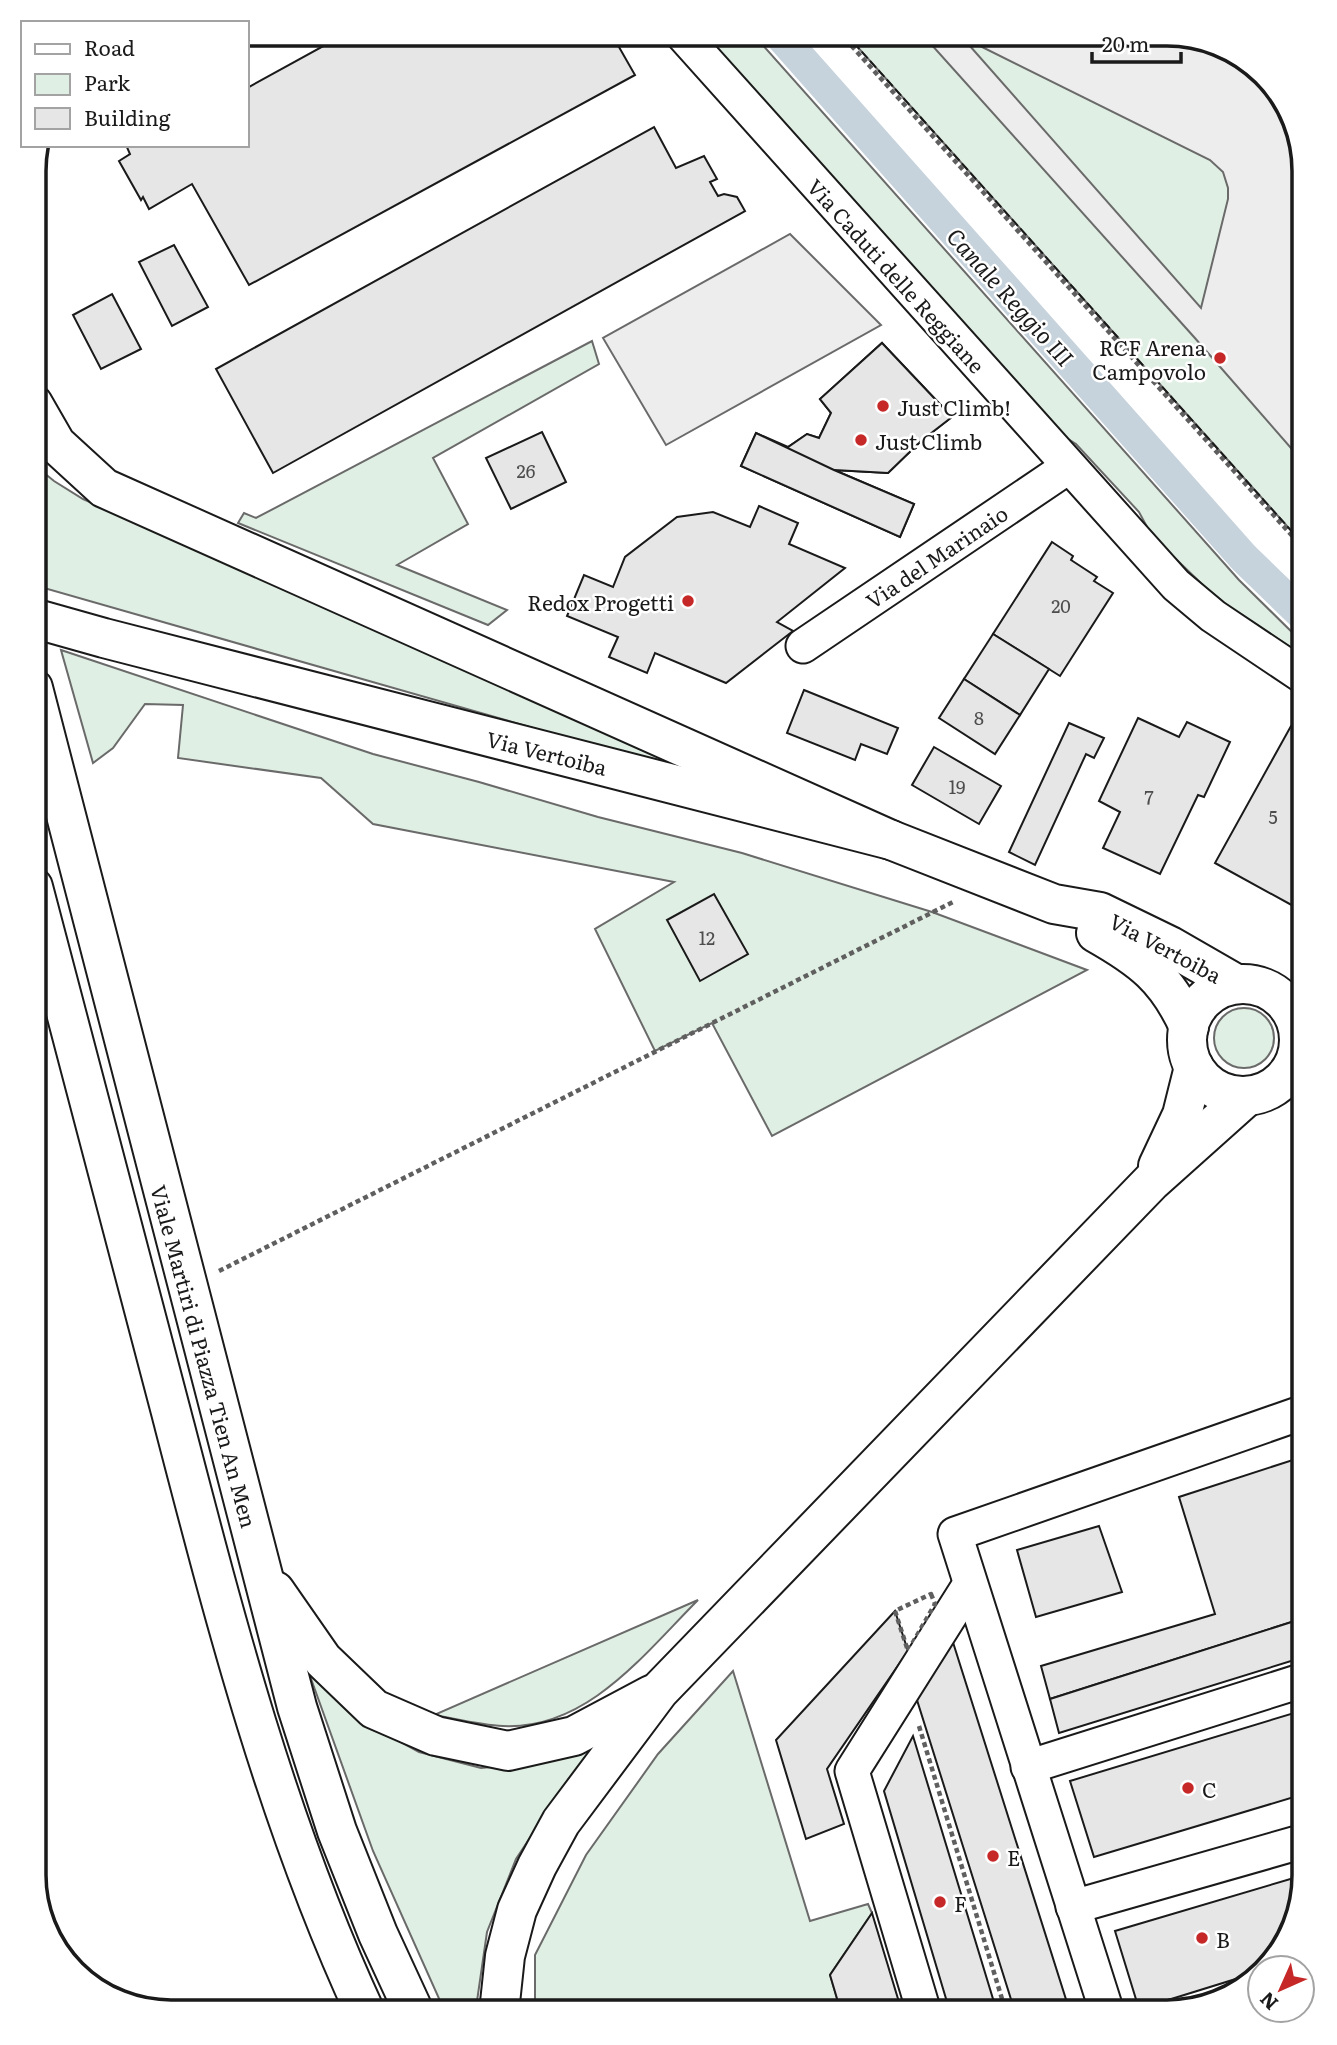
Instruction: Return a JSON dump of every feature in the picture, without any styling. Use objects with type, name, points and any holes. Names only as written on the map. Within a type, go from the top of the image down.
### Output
[{"type":"main road","points":[[46,427],[56,444],[104,488],[891,840]]},
{"type":"main road","name":"Via Vertoiba","points":[[46,622],[891,840],[1054,904],[1100,912],[1170,946],[1236,984]]},
{"type":"main road","name":"Viale Martiri di Piazza Tien An Men","points":[[46,738],[297,1707],[337,1831],[378,1934],[408,1999]]},
{"type":"main road","name":"Via Vertoiba","points":[[1054,904],[1087,928],[1124,949],[1159,976],[1178,1002],[1189,1027]]},
{"type":"main road","points":[[46,937],[213,1576],[286,1819],[332,1940],[360,1999]]},
{"type":"main road","name":"Via Vertoiba","points":[[1194,1067],[1187,1041],[1189,1027],[1195,1011],[1206,998],[1220,989],[1236,984],[1268,989],[1292,1009]]},
{"type":"main road","points":[[1194,1067],[1217,1089],[1247,1096]]},
{"type":"main road","points":[[1152,1181],[1182,1115],[1194,1067]]},
{"type":"main road","name":"Via Vertoiba","points":[[659,1691],[1152,1181],[1247,1096],[1260,1093],[1292,1077]]},
{"type":"main road","points":[[261,1571],[323,1660],[374,1709],[436,1736],[508,1751],[574,1736],[659,1691]]},
{"type":"main road","points":[[500,1999],[505,1956],[517,1910],[537,1866],[561,1822],[659,1691]]},
{"type":"street","name":"Via Caduti delle Reggiane","points":[[693,46],[1176,585],[1213,616],[1292,669]]},
{"type":"street","name":"Via del Marinaio","points":[[803,646],[1068,467]]},
{"type":"street","points":[[1103,2000],[955,1534],[1292,1416]]},
{"type":"street","points":[[920,2000],[852,1771],[970,1584]]},
{"type":"street","points":[[1028,1767],[1292,1683]]},
{"type":"street","points":[[1073,1907],[1292,1844]]},
{"type":"path","points":[[852,46],[1292,536]]},
{"type":"path","points":[[219,1271],[995,881]]},
{"type":"path","points":[[918,1725],[1002,2000]]},
{"type":"green space","points":[[693,46],[764,46],[1239,580],[1292,632],[1292,648],[1228,606],[1206,588],[1152,536],[1139,512],[1076,444],[1057,432]]},
{"type":"green space","name":"RCF Arena Campovolo","points":[[857,46],[1175,46],[1199,50],[1229,62],[1243,71],[1266,94],[1282,122],[1292,170],[1292,532]]},
{"type":"green space","points":[[592,341],[599,364],[433,458],[468,524],[397,565],[507,610],[488,625],[238,523],[244,513],[256,518]]},
{"type":"green space","points":[[46,475],[83,499],[743,788],[46,589]]},
{"type":"green space","points":[[61,650],[373,754],[598,817],[742,853],[932,912],[1087,970],[772,1136],[712,1023],[655,1051],[595,929],[674,882],[373,824],[321,778],[178,758],[183,705],[145,704],[113,748],[93,763]]},
{"type":"green space","points":[[1238,1008],[1250,1008],[1269,1021],[1274,1038],[1272,1050],[1261,1063],[1250,1068],[1238,1068],[1219,1055],[1214,1044],[1214,1032],[1227,1013]]},
{"type":"green space","points":[[698,1600],[612,1685],[561,1716],[533,1724],[503,1726],[434,1715]]},
{"type":"green space","points":[[305,1662],[357,1718],[419,1752],[481,1768],[543,1762],[598,1743],[557,1797],[516,1859],[487,1932],[477,1999],[439,1999],[373,1851]]},
{"type":"green space","points":[[733,1671],[810,1921],[868,1904],[872,1913],[830,1975],[837,2000],[535,1999],[535,1955],[586,1855],[658,1754]]},
{"type":"shaded area","points":[[933,46],[970,46],[1201,308],[1228,199],[1223,172],[1210,160],[980,46],[1183,47],[1215,55],[1229,62],[1243,71],[1266,94],[1282,122],[1292,170],[1292,449]]},
{"type":"shaded area","points":[[790,234],[881,325],[666,445],[603,338]]},
{"type":"building","points":[[323,46],[618,46],[635,75],[249,285],[192,184],[149,209],[119,161],[130,154],[127,147],[248,147],[248,87]]},
{"type":"building","points":[[654,127],[676,168],[704,156],[717,179],[710,182],[718,196],[724,194],[737,197],[745,211],[273,473],[216,369]]},
{"type":"building","points":[[174,245],[208,307],[172,326],[139,262]]},
{"type":"building","points":[[112,294],[141,349],[101,369],[73,315]]},
{"type":"building","name":"Just Climb!","points":[[882,343],[952,417],[921,441],[888,473],[834,470],[788,447],[807,434],[819,438],[831,413],[820,399]]},
{"type":"building","name":"Just Climb!","points":[[882,343],[952,417],[921,441],[888,473],[834,470],[914,504],[900,537],[741,466],[756,433],[788,447],[807,434],[819,438],[831,413],[820,399]]},
{"type":"building","points":[[542,432],[566,482],[511,509],[486,458]]},
{"type":"building","points":[[756,433],[914,504],[900,537],[741,466]]},
{"type":"building","name":"Redox Progetti","points":[[759,506],[798,523],[789,544],[845,568],[777,622],[793,631],[726,683],[655,653],[647,673],[609,657],[618,637],[567,616],[584,575],[613,587],[625,557],[677,517],[713,512],[750,527]]},
{"type":"building","points":[[1052,542],[1073,556],[1071,560],[1097,577],[1094,581],[1113,593],[1060,676],[993,634]]},
{"type":"building","points":[[993,634],[1049,669],[1020,715],[964,679]]},
{"type":"building","points":[[964,679],[1020,715],[995,754],[939,718]]},
{"type":"building","points":[[804,690],[898,728],[887,754],[861,744],[855,760],[787,733]]},
{"type":"building","points":[[1138,718],[1179,737],[1187,722],[1230,742],[1204,797],[1198,795],[1160,874],[1103,848],[1120,812],[1099,801]]},
{"type":"building","points":[[1069,723],[1104,738],[1094,758],[1086,754],[1035,865],[1009,852]]},
{"type":"building","points":[[1291,726],[1292,726],[1292,905],[1215,863]]},
{"type":"building","points":[[934,747],[1001,786],[979,824],[912,785]]},
{"type":"building","points":[[714,894],[748,954],[700,981],[667,920]]},
{"type":"building","points":[[1292,1460],[1292,1622],[1050,1699],[1041,1666],[1215,1614],[1179,1497]]},
{"type":"building","points":[[1099,1526],[1122,1592],[1036,1617],[1017,1550]]},
{"type":"building","points":[[895,1611],[908,1651],[827,1769],[844,1824],[806,1839],[776,1740]]},
{"type":"building","points":[[1292,1622],[1292,1661],[1059,1733],[1050,1699]]},
{"type":"building","name":"E","points":[[951,1636],[1066,2000],[1011,2000],[917,1700]]},
{"type":"building","name":"C","points":[[1292,1714],[1292,1798],[1094,1857],[1070,1781]]},
{"type":"building","name":"F","points":[[913,1736],[993,2000],[946,2000],[884,1791]]},
{"type":"building","name":"B","points":[[1292,1879],[1287,1907],[1275,1937],[1263,1954],[1246,1954],[1246,1971],[1243,1974],[1235,1979],[1169,2000],[1136,2000],[1115,1931]]},
{"type":"building","points":[[872,1913],[898,2000],[837,2000],[830,1975]]},
{"type":"waterway","name":"Canale Reggio III","points":[[790,46],[1244,558],[1292,604]]},
{"type":"fence","points":[[857,46],[1292,532]]},
{"type":"place","name":"RCF Arena Campovolo","points":[[1220,358]]},
{"type":"place","name":"Just Climb!","points":[[883,406]]},
{"type":"place","name":"Just Climb","points":[[861,440]]},
{"type":"place","name":"Redox Progetti","points":[[688,601]]},
{"type":"place","name":"C","points":[[1188,1788]]},
{"type":"place","name":"E","points":[[993,1856]]},
{"type":"place","name":"F","points":[[940,1902]]},
{"type":"place","name":"B","points":[[1202,1938]]}]
